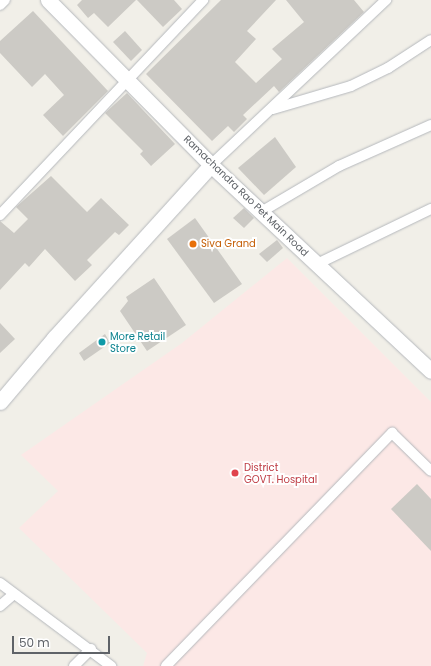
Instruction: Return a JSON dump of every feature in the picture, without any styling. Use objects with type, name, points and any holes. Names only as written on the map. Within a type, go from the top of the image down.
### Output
[{"type":"street","points":[[0,5],[5,0]]},
{"type":"street","name":"Ramachandra Rao Pet Main Road","points":[[48,0],[128,78],[211,165],[431,371]]},
{"type":"street","points":[[0,215],[203,0]]},
{"type":"street","points":[[0,402],[54,338],[211,165],[386,0]]},
{"type":"street","points":[[270,110],[351,86],[388,68],[431,40]]},
{"type":"street","points":[[261,212],[340,166],[431,125]]},
{"type":"street","points":[[316,264],[431,209]]},
{"type":"street","points":[[166,666],[392,433],[431,471]]},
{"type":"street","points":[[0,582],[14,594],[92,649],[111,666]]},
{"type":"street","points":[[0,606],[14,594]]},
{"type":"street","points":[[74,666],[92,649]]},
{"type":"shaded area","name":"District GOVT. Hospital","points":[[287,258],[431,402],[431,666],[143,666],[147,653],[19,528],[58,491],[21,455],[182,343]]},
{"type":"building","points":[[82,0],[136,0],[108,27],[94,13],[88,18],[77,5]]},
{"type":"building","points":[[137,0],[174,0],[182,9],[163,27]]},
{"type":"building","points":[[221,0],[276,0],[247,31],[256,39],[235,62],[256,83],[282,59],[272,49],[304,22],[286,0],[354,0],[364,12],[279,92],[274,86],[243,115],[247,119],[234,132],[228,126],[212,141],[146,74]]},
{"type":"building","points":[[33,11],[108,91],[63,136],[43,115],[64,95],[45,74],[32,87],[0,53],[0,41]]},
{"type":"building","points":[[125,31],[142,50],[131,61],[113,42]]},
{"type":"building","points":[[127,93],[175,144],[151,166],[140,154],[143,151],[105,113]]},
{"type":"building","points":[[275,137],[296,167],[264,195],[238,168]]},
{"type":"building","points":[[51,176],[87,212],[101,198],[129,225],[119,235],[115,232],[87,260],[92,265],[75,281],[45,249],[29,267],[25,263],[0,290],[0,221],[14,233],[28,219],[16,207]]},
{"type":"building","points":[[244,208],[254,218],[244,228],[233,218]]},
{"type":"building","points":[[195,218],[242,284],[214,303],[167,239]]},
{"type":"building","points":[[277,240],[283,248],[267,262],[259,254]]},
{"type":"building","points":[[154,278],[186,325],[147,351],[120,311],[128,301],[126,297]]},
{"type":"building","points":[[0,323],[15,339],[0,353]]},
{"type":"building","points":[[105,334],[110,343],[84,361],[79,353]]},
{"type":"building","points":[[417,484],[431,499],[431,551],[391,509]]},
{"type":"place","name":"Siva Grand","points":[[193,244]]},
{"type":"place","name":"More Retail Store","points":[[102,342]]},
{"type":"place","name":"District GOVT. Hospital","points":[[235,473]]}]
